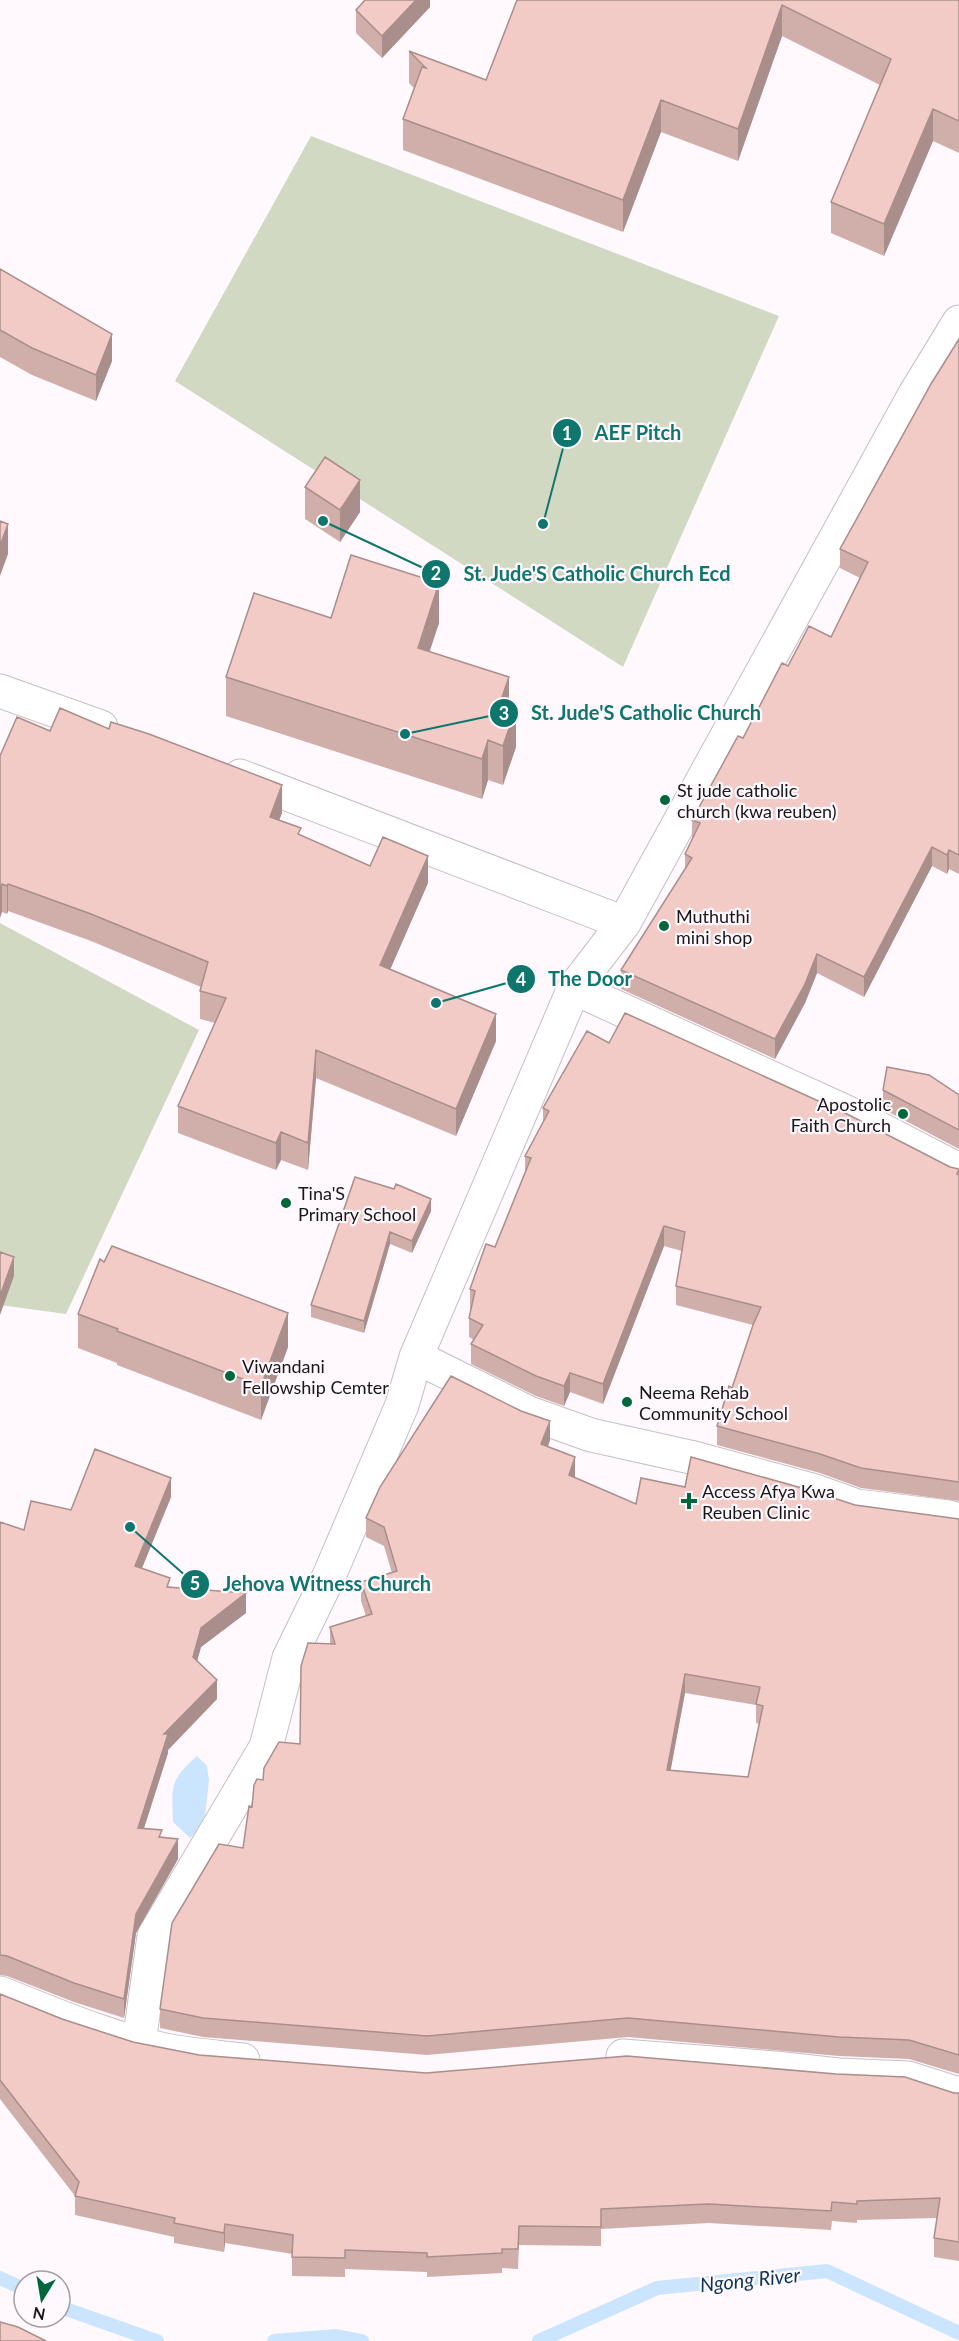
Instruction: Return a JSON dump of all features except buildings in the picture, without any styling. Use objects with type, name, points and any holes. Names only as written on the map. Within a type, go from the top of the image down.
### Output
[{"type":"street","points":[[139,2043],[154,1936],[266,1747],[289,1658],[329,1575],[402,1405],[416,1357],[574,988],[624,924],[915,394],[959,322]]},
{"type":"street","points":[[0,692],[134,737]]},
{"type":"street","points":[[211,765],[624,924]]},
{"type":"street","points":[[574,988],[855,1116],[959,1170]]},
{"type":"street","points":[[416,1357],[529,1413],[591,1435],[690,1456],[815,1491],[857,1506],[959,1520]]},
{"type":"street","points":[[0,1993],[68,2020],[139,2043],[200,2056],[269,2062]]},
{"type":"street","points":[[592,2059],[627,2056],[838,2075],[908,2078],[959,2094]]},
{"type":"green space","points":[[311,136],[779,316],[623,667],[175,381]]},
{"type":"green space","points":[[0,923],[199,1030],[66,1314],[0,1305]]},
{"type":"water","points":[[197,1756],[207,1766],[209,1780],[204,1825],[190,1838],[173,1822],[173,1791],[181,1772]]},
{"type":"waterway","name":"Ngong River","points":[[539,2341],[657,2288],[827,2271],[959,2333]]},
{"type":"waterway","name":"Ngong River","points":[[0,2278],[12,2284]]},
{"type":"waterway","name":"Ngong River","points":[[72,2311],[157,2341]]},
{"type":"waterway","name":"Ngong River","points":[[274,2341],[336,2336],[362,2341]]},
{"type":"place","name":"St. Jude'S Catholic Church Ecd","points":[[323,521]]},
{"type":"place","name":"AEF Pitch","points":[[543,524]]},
{"type":"place","name":"St. Jude'S Catholic Church","points":[[405,734]]},
{"type":"place","name":"St jude catholic church (kwa reuben)","points":[[665,800]]},
{"type":"place","name":"Muthuthi mini shop","points":[[664,926]]},
{"type":"place","name":"The Door","points":[[436,1003]]},
{"type":"place","name":"Apostolic Faith Church","points":[[903,1114]]},
{"type":"place","name":"Tina'S Primary School","points":[[286,1203]]},
{"type":"place","name":"Viwandani Fellowship Cemter","points":[[230,1376]]},
{"type":"place","name":"Neema Rehab Community School","points":[[627,1402]]},
{"type":"place","name":"Access Afya Kwa Reuben Clinic","points":[[689,1501]]},
{"type":"place","name":"Jehova Witness Church","points":[[130,1527]]}]
